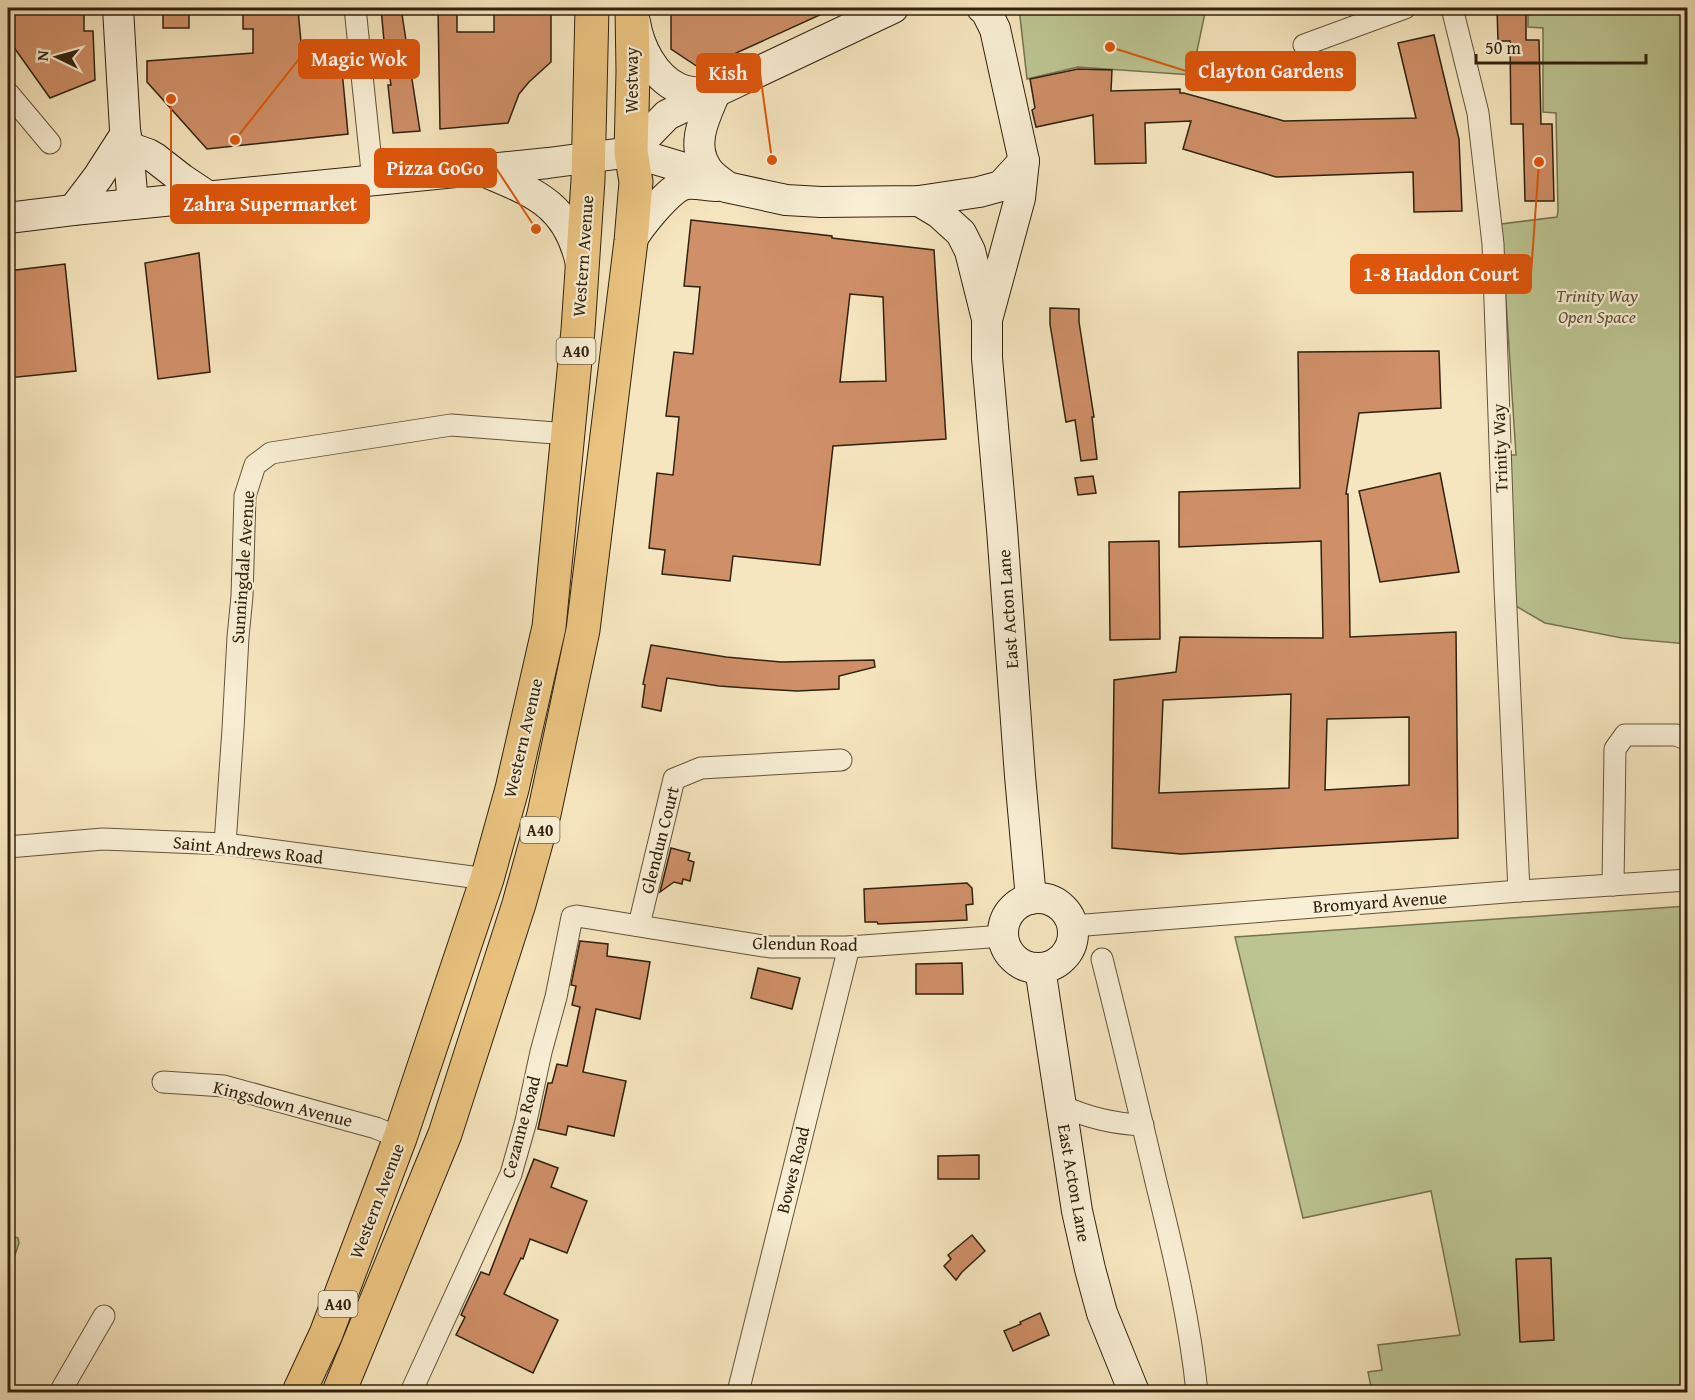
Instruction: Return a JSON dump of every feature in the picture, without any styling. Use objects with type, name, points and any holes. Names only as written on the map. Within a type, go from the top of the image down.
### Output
[{"type":"highway","name":"Western Avenue","points":[[299,1392],[326,1334],[400,1138],[487,879],[512,789],[549,627],[578,330],[589,158],[592,8]]},
{"type":"highway","name":"Westway","points":[[632,8],[632,152]]},
{"type":"highway","name":"Western Avenue","points":[[339,1392],[445,1134],[519,904],[544,814],[582,630],[631,241],[636,182],[632,152]]},
{"type":"street","points":[[118,8],[119,45],[133,204]]},
{"type":"street","points":[[355,8],[373,181]]},
{"type":"street","points":[[632,8],[640,44],[655,70],[677,88],[693,93],[716,93]]},
{"type":"street","points":[[632,152],[667,115],[892,8]]},
{"type":"street","points":[[1305,45],[1405,8]]},
{"type":"street","name":"Trinity Way","points":[[1452,8],[1478,113],[1493,244],[1505,588],[1519,891]]},
{"type":"street","name":"East Acton Lane","points":[[987,319],[1020,198],[1024,161],[991,15]]},
{"type":"street","points":[[8,93],[50,143]]},
{"type":"street","points":[[716,93],[700,129],[701,155],[707,170],[726,187]]},
{"type":"street","points":[[127,141],[209,197]]},
{"type":"street","points":[[73,210],[127,141]]},
{"type":"street","points":[[8,218],[482,170],[632,152],[681,168],[726,187]]},
{"type":"street","points":[[631,241],[638,228],[669,194],[684,184],[726,187],[786,200],[919,201],[979,192],[1001,186],[1024,161]]},
{"type":"street","points":[[482,170],[534,193],[556,211],[573,235],[582,267]]},
{"type":"street","name":"East Acton Lane","points":[[919,201],[939,213],[961,233],[970,251],[987,319],[987,358],[1031,899]]},
{"type":"street","name":"Sunningdale Avenue","points":[[225,844],[242,596],[245,496],[255,465],[272,453],[451,425],[568,434]]},
{"type":"street","points":[[1613,885],[1615,749],[1625,735],[1676,735],[1688,740]]},
{"type":"street","name":"Glendun Court","points":[[639,925],[674,779],[700,768],[842,760]]},
{"type":"street","name":"Saint Andrews Road","points":[[8,847],[103,839],[225,844],[487,879]]},
{"type":"street","name":"Bromyard Avenue","points":[[1073,926],[1688,880]]},
{"type":"street","points":[[1042,898],[1053,901],[1062,907],[1073,926],[1073,938],[1069,950],[1052,966],[1029,967],[1011,955],[1006,946],[1004,926],[1008,916],[1021,902],[1031,899],[1042,898]]},
{"type":"street","name":"Glendun Road","points":[[572,917],[639,925],[770,947],[849,946],[1004,936]]},
{"type":"street","name":"Cezanne Road","points":[[411,1392],[511,1174],[556,997],[572,917]]},
{"type":"street","name":"Bowes Road","points":[[738,1392],[849,946]]},
{"type":"street","points":[[1102,959],[1166,1220],[1187,1322],[1197,1392]]},
{"type":"street","name":"East Acton Lane","points":[[1040,968],[1077,1211],[1102,1312],[1134,1392]]},
{"type":"street","name":"Kingsdown Avenue","points":[[163,1082],[224,1086],[376,1128],[400,1138]]},
{"type":"street","points":[[1062,1106],[1085,1117],[1125,1125],[1143,1125]]},
{"type":"street","points":[[60,1392],[104,1316]]},
{"type":"green space","points":[[1019,8],[1206,8],[1192,75],[1078,67],[1027,79]]},
{"type":"green space","name":"Trinity Way Open Space","points":[[1528,8],[1687,8],[1687,644],[1622,638],[1545,623],[1514,605],[1507,455],[1516,455],[1501,224],[1557,217],[1558,211],[1556,113],[1543,112],[1543,28],[1528,27]]},
{"type":"green space","points":[[1687,906],[1687,1392],[1372,1392],[1368,1372],[1382,1370],[1378,1345],[1460,1335],[1431,1191],[1303,1218],[1235,937]]},
{"type":"green space","points":[[8,1234],[18,1238],[19,1243],[8,1276]]},
{"type":"building","points":[[8,8],[84,8],[84,31],[93,31],[95,80],[50,98],[8,39]]},
{"type":"building","points":[[163,8],[189,8],[189,28],[163,28]]},
{"type":"building","points":[[381,8],[401,8],[420,131],[393,133],[388,85],[391,85]]},
{"type":"building","points":[[438,8],[457,8],[457,32],[494,32],[494,8],[551,8],[551,62],[519,94],[508,123],[440,129]]},
{"type":"building","points":[[671,8],[835,8],[701,69],[671,49]]},
{"type":"building","points":[[1497,8],[1526,8],[1526,40],[1539,40],[1541,124],[1552,124],[1554,201],[1525,201],[1523,124],[1511,124],[1510,41],[1498,41]]},
{"type":"building","points":[[248,9],[298,10],[302,53],[340,49],[348,134],[207,149],[147,82],[147,61],[253,53],[253,29],[243,29],[243,15]]},
{"type":"building","points":[[1434,35],[1459,139],[1462,211],[1414,212],[1413,172],[1276,177],[1183,149],[1191,121],[1145,123],[1146,163],[1095,164],[1093,115],[1036,127],[1032,110],[1035,108],[1030,79],[1078,69],[1112,70],[1111,91],[1180,89],[1180,93],[1284,121],[1416,118],[1398,43]]},
{"type":"building","points":[[691,220],[934,250],[946,439],[833,446],[820,565],[733,556],[730,581],[662,574],[665,550],[649,548],[657,473],[673,475],[679,417],[666,416],[674,352],[693,354],[700,287],[684,286]],"holes":[[[850,294],[883,297],[886,381],[840,382]]]},
{"type":"building","points":[[199,253],[210,372],[158,379],[145,263]]},
{"type":"building","points":[[65,264],[76,371],[8,378],[8,271]]},
{"type":"building","points":[[1050,308],[1079,309],[1094,417],[1092,417],[1097,459],[1081,461],[1075,420],[1066,422],[1050,324]]},
{"type":"building","points":[[1439,351],[1441,408],[1359,413],[1346,494],[1348,494],[1350,637],[1456,632],[1458,838],[1181,854],[1112,848],[1114,680],[1176,672],[1180,637],[1323,638],[1321,541],[1179,547],[1179,492],[1300,488],[1298,352]],"holes":[[[1291,694],[1289,788],[1159,793],[1163,700]],[[1409,717],[1409,785],[1325,790],[1327,719]]]},
{"type":"building","points":[[1440,473],[1459,572],[1380,582],[1359,491]]},
{"type":"building","points":[[1093,476],[1096,493],[1078,495],[1075,478]]},
{"type":"building","points":[[1159,541],[1160,639],[1110,640],[1109,542]]},
{"type":"building","points":[[651,645],[726,657],[781,662],[874,660],[875,667],[839,676],[839,689],[797,691],[747,688],[667,678],[661,711],[642,707],[645,685],[643,684]]},
{"type":"building","points":[[671,848],[690,853],[688,860],[694,862],[690,881],[683,879],[682,884],[674,882],[660,892]]},
{"type":"building","points":[[967,883],[972,888],[973,904],[966,905],[967,920],[878,924],[877,922],[865,922],[864,889]]},
{"type":"building","points":[[580,941],[608,944],[607,956],[650,962],[640,1019],[596,1009],[583,1072],[626,1081],[614,1136],[568,1126],[566,1135],[538,1129],[548,1083],[552,1083],[557,1064],[567,1066],[580,1007],[572,1005],[576,986],[571,985]]},
{"type":"building","points":[[962,963],[963,994],[916,994],[916,964]]},
{"type":"building","points":[[758,968],[800,978],[792,1009],[751,998]]},
{"type":"building","points":[[979,1155],[979,1179],[938,1179],[938,1156]]},
{"type":"building","points":[[534,1159],[558,1168],[551,1187],[587,1201],[567,1253],[530,1239],[523,1259],[521,1258],[504,1294],[558,1320],[533,1373],[456,1335],[465,1317],[461,1315],[481,1272],[489,1275]]},
{"type":"building","points":[[972,1235],[985,1251],[956,1280],[944,1266],[951,1259],[948,1255]]},
{"type":"building","points":[[1551,1258],[1554,1340],[1520,1342],[1516,1259]]},
{"type":"building","points":[[1040,1313],[1049,1335],[1013,1351],[1004,1331]]},
{"type":"place","name":"Clayton Gardens","points":[[1110,47]]},
{"type":"place","name":"Zahra Supermarket","points":[[171,99]]},
{"type":"place","name":"Magic Wok","points":[[235,140]]},
{"type":"place","name":"Kish","points":[[772,160]]},
{"type":"place","name":"1-8 Haddon Court","points":[[1539,162]]},
{"type":"place","name":"Pizza GoGo","points":[[536,229]]}]
